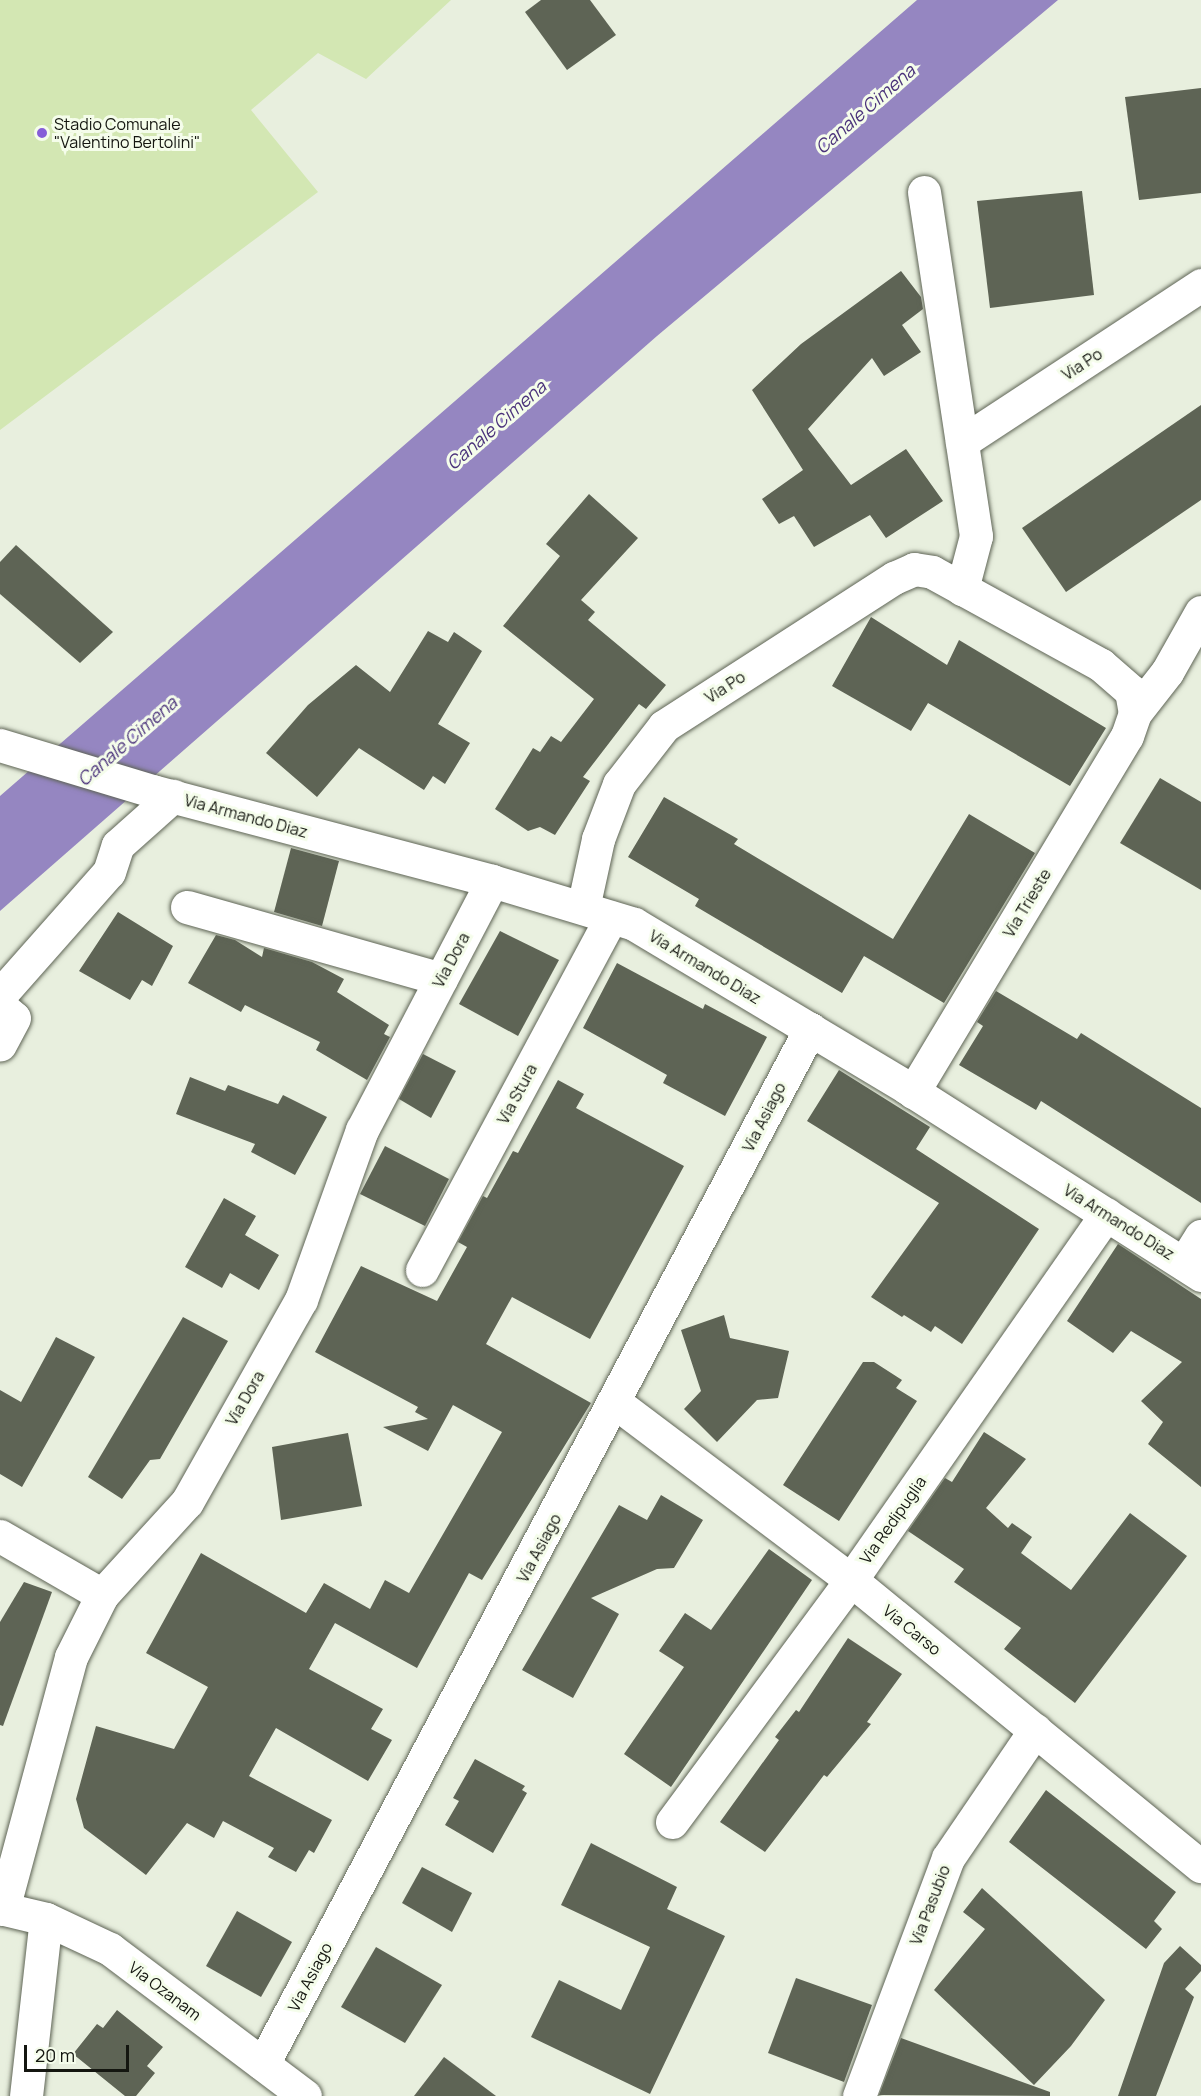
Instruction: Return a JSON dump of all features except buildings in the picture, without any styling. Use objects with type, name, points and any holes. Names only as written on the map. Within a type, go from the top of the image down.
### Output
[{"type":"street","points":[[924,192],[976,536],[962,589]]},
{"type":"street","name":"Via Po","points":[[962,442],[1201,285]]},
{"type":"street","name":"Via Po","points":[[597,913],[598,839],[619,784],[664,726],[894,578],[914,569],[932,572],[1121,678],[1131,691],[1135,713]]},
{"type":"street","name":"Via Trieste","points":[[913,1092],[1128,736],[1135,713],[1167,672],[1201,612]]},
{"type":"street","name":"Via Armando Diaz","points":[[8,747],[162,794],[492,881],[634,924],[913,1092],[1106,1214],[1195,1258]]},
{"type":"street","points":[[0,995],[109,872],[118,845],[162,794]]},
{"type":"street","name":"Via Dora","points":[[2,1909],[71,1657],[102,1594],[187,1502],[301,1300],[362,1130],[492,881]]},
{"type":"street","points":[[187,907],[441,979]]},
{"type":"street","name":"Via Stura","points":[[422,1270],[597,913]]},
{"type":"street","points":[[0,1006],[14,1018],[0,1044]]},
{"type":"street","name":"Via Asiago","points":[[263,2064],[616,1403],[810,1029]]},
{"type":"street","name":"Via Redipuglia","points":[[672,1822],[851,1580],[1106,1214]]},
{"type":"street","name":"Via Carso","points":[[616,1403],[851,1580],[1201,1866]]},
{"type":"street","points":[[0,1536],[102,1594]]},
{"type":"street","name":"Via Pasubio","points":[[859,2096],[948,1858],[1035,1730]]},
{"type":"street","name":"Via Ozanam","points":[[2,1909],[46,1919],[110,1950],[305,2096]]},
{"type":"street","points":[[26,2096],[46,1919]]},
{"type":"green space","points":[[0,0],[451,0],[366,79],[318,53],[251,110],[318,192],[0,430]]},
{"type":"water","name":"Canale Cimena","points":[[917,0],[1058,0],[657,336],[0,911],[0,796]]},
{"type":"place","name":"Stadio Comunale \"Valentino Bertolini\"","points":[[42,133]]}]
